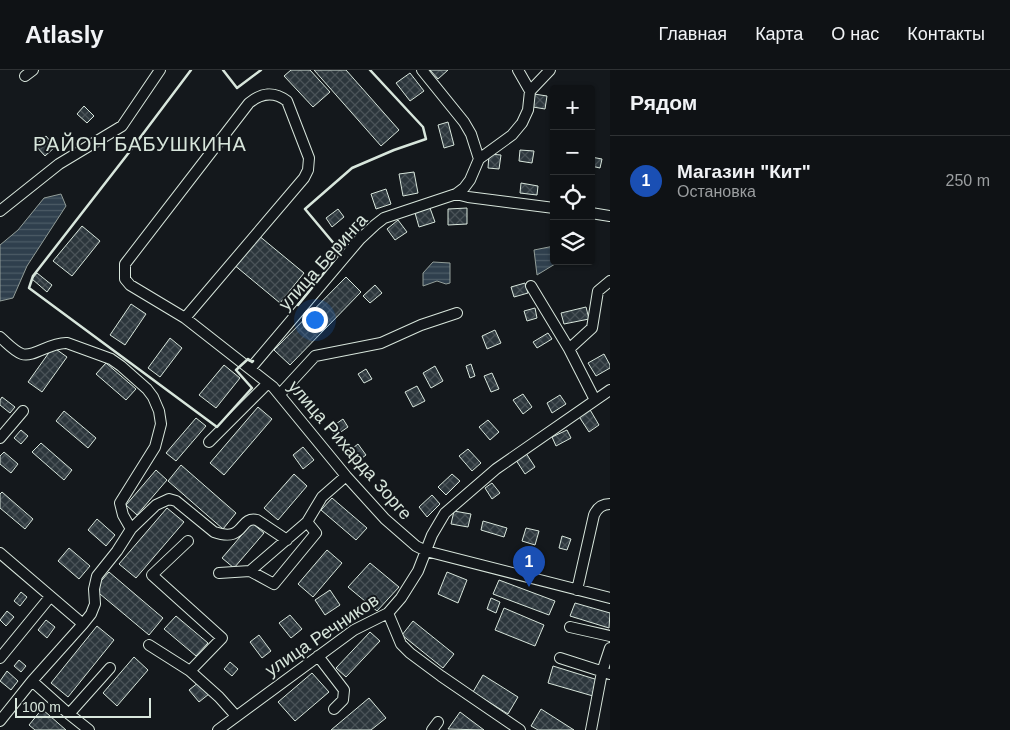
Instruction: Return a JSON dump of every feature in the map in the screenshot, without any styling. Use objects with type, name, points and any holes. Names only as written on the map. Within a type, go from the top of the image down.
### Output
[{"type":"street","points":[[0,211],[58,164],[122,126],[160,70]]},
{"type":"street","points":[[422,70],[464,122],[471,134],[479,160]]},
{"type":"street","points":[[456,194],[470,180],[479,160],[512,135],[522,123],[528,110],[530,92],[518,70]]},
{"type":"street","points":[[530,92],[550,70]]},
{"type":"street","name":"улица Рихарда Зорге","points":[[185,318],[304,178],[308,170],[309,158],[287,101],[274,94],[256,97],[249,103],[125,264],[125,279],[130,285],[185,318],[280,394],[346,476],[416,546],[426,551],[610,598]]},
{"type":"street","name":"улица Беринга","points":[[250,369],[360,239],[384,218],[456,194],[550,207]]},
{"type":"street","points":[[595,214],[610,216]]},
{"type":"street","points":[[570,349],[592,328],[598,291],[610,281]]},
{"type":"street","points":[[531,286],[570,349],[595,400]]},
{"type":"street","points":[[280,394],[315,356],[381,343],[421,325],[457,313]]},
{"type":"street","points":[[0,337],[20,354],[25,355],[30,355],[59,342],[112,359],[147,389],[153,397],[160,418],[158,438],[155,447],[120,503],[123,515],[131,529]]},
{"type":"street","points":[[209,442],[268,383]]},
{"type":"street","name":"улица Рихарда Зорге","points":[[426,551],[438,522],[445,513],[496,469],[610,390]]},
{"type":"street","points":[[0,438],[23,411]]},
{"type":"street","points":[[250,571],[307,522],[322,497],[346,476]]},
{"type":"street","points":[[0,721],[91,614],[96,604],[94,589],[97,576],[117,551],[131,529],[156,505],[169,499],[176,501],[214,532],[222,534],[230,535],[238,532],[246,522],[253,519],[257,520],[287,540]]},
{"type":"street","points":[[577,590],[594,515],[596,510],[610,504]]},
{"type":"street","points":[[219,573],[250,571],[274,584],[316,533],[307,522]]},
{"type":"street","points":[[188,541],[152,575],[222,638],[190,672]]},
{"type":"street","name":"улица Речников","points":[[225,728],[236,716],[354,630],[388,613],[401,598],[418,571],[426,551]]},
{"type":"street","points":[[0,553],[83,624]]},
{"type":"street","points":[[0,658],[50,597]]},
{"type":"street","points":[[388,613],[401,644],[410,653],[520,730]]},
{"type":"street","points":[[570,627],[610,636]]},
{"type":"street","points":[[149,645],[190,672],[219,697],[236,716]]},
{"type":"street","points":[[591,730],[606,673],[610,648]]},
{"type":"street","points":[[318,656],[344,690],[343,700],[334,709]]},
{"type":"street","points":[[560,658],[606,673]]},
{"type":"street","points":[[69,714],[110,668]]},
{"type":"street","points":[[32,682],[89,730]]},
{"type":"water","points":[[61,194],[66,206],[27,266],[13,298],[0,301],[0,245],[18,230],[44,198]]},
{"type":"water","points":[[550,247],[550,265],[553,265],[537,275],[534,250]]},
{"type":"water","points":[[433,262],[450,263],[450,283],[446,284],[437,281],[423,286],[423,273]]},
{"type":"building","points":[[291,70],[310,70],[330,92],[313,107],[284,76]]},
{"type":"building","points":[[314,70],[346,70],[399,130],[381,146]]},
{"type":"building","points":[[430,70],[448,70],[438,79]]},
{"type":"building","points":[[410,73],[424,91],[410,101],[396,83]]},
{"type":"building","points":[[534,94],[547,96],[545,109],[533,107]]},
{"type":"building","points":[[84,106],[94,116],[87,123],[77,114]]},
{"type":"building","points":[[448,122],[454,145],[444,148],[438,125]]},
{"type":"building","points":[[46,136],[55,147],[45,156],[35,145]]},
{"type":"building","points":[[520,150],[534,151],[532,163],[519,161]]},
{"type":"building","points":[[489,154],[501,155],[499,169],[488,168]]},
{"type":"building","points":[[595,158],[602,159],[600,168],[595,167]]},
{"type":"building","points":[[414,172],[418,193],[403,196],[399,174]]},
{"type":"building","points":[[521,183],[538,186],[537,195],[520,193]]},
{"type":"building","points":[[386,189],[391,204],[376,209],[371,194]]},
{"type":"building","points":[[430,208],[435,222],[419,227],[415,213]]},
{"type":"building","points":[[467,208],[467,224],[448,225],[448,209]]},
{"type":"building","points":[[338,209],[344,217],[332,227],[326,218]]},
{"type":"building","points":[[398,220],[407,232],[395,240],[387,229]]},
{"type":"building","points":[[82,226],[100,241],[72,276],[53,261]]},
{"type":"building","points":[[258,235],[304,273],[280,303],[233,264]]},
{"type":"building","points":[[37,273],[52,285],[47,292],[32,279]]},
{"type":"building","points":[[346,277],[361,292],[290,365],[274,350]]},
{"type":"building","points":[[525,283],[528,293],[514,297],[511,287]]},
{"type":"building","points":[[375,285],[382,293],[370,303],[363,296]]},
{"type":"building","points":[[131,304],[146,314],[125,345],[110,335]]},
{"type":"building","points":[[586,307],[589,319],[564,324],[561,313]]},
{"type":"building","points":[[535,308],[537,318],[527,321],[524,311]]},
{"type":"building","points":[[495,330],[501,343],[487,349],[482,336]]},
{"type":"building","points":[[548,333],[552,339],[537,348],[533,342]]},
{"type":"building","points":[[170,338],[182,348],[160,377],[148,368]]},
{"type":"building","points":[[53,347],[67,357],[42,392],[28,382]]},
{"type":"building","points":[[604,354],[610,368],[596,376],[588,363]]},
{"type":"building","points":[[106,363],[136,389],[126,400],[96,374]]},
{"type":"building","points":[[471,364],[475,376],[470,378],[466,366]]},
{"type":"building","points":[[224,365],[240,378],[216,408],[199,395]]},
{"type":"building","points":[[435,366],[443,381],[431,388],[423,373]]},
{"type":"building","points":[[366,369],[372,379],[364,383],[358,374]]},
{"type":"building","points":[[492,373],[499,389],[491,392],[484,376]]},
{"type":"building","points":[[417,386],[425,401],[413,407],[405,392]]},
{"type":"building","points":[[523,394],[532,407],[523,414],[513,400]]},
{"type":"building","points":[[560,395],[566,404],[552,413],[547,403]]},
{"type":"building","points":[[2,397],[15,407],[10,413],[0,405]]},
{"type":"building","points":[[258,407],[272,419],[224,475],[210,463]]},
{"type":"building","points":[[589,408],[599,425],[589,432],[578,415]]},
{"type":"building","points":[[64,411],[96,438],[88,448],[56,421]]},
{"type":"building","points":[[196,418],[206,426],[176,461],[166,453]]},
{"type":"building","points":[[343,419],[348,427],[335,436],[330,428]]},
{"type":"building","points":[[488,420],[499,432],[490,440],[479,427]]},
{"type":"building","points":[[21,430],[28,436],[21,444],[14,438]]},
{"type":"building","points":[[567,430],[571,438],[556,446],[552,437]]},
{"type":"building","points":[[41,443],[72,470],[64,480],[32,452]]},
{"type":"building","points":[[358,444],[366,455],[357,462],[349,451]]},
{"type":"building","points":[[303,447],[314,460],[303,469],[293,455]]},
{"type":"building","points":[[468,449],[481,463],[472,471],[459,456]]},
{"type":"building","points":[[524,450],[535,467],[525,474],[514,457]]},
{"type":"building","points":[[4,452],[18,464],[11,473],[0,464],[0,456]]},
{"type":"building","points":[[181,465],[236,513],[223,529],[168,481]]},
{"type":"building","points":[[156,470],[167,480],[137,515],[126,505]]},
{"type":"building","points":[[294,474],[307,486],[278,520],[264,508]]},
{"type":"building","points":[[452,474],[460,481],[446,495],[438,487]]},
{"type":"building","points":[[492,483],[500,493],[492,499],[485,488]]},
{"type":"building","points":[[2,492],[33,519],[25,529],[0,508],[0,494]]},
{"type":"building","points":[[432,495],[440,504],[427,517],[419,507]]},
{"type":"building","points":[[332,498],[367,528],[356,540],[321,510]]},
{"type":"building","points":[[167,508],[184,522],[136,578],[119,564]]},
{"type":"building","points":[[454,511],[471,514],[468,527],[451,524]]},
{"type":"building","points":[[97,519],[115,535],[106,546],[88,530]]},
{"type":"building","points":[[483,521],[507,528],[504,537],[481,530]]},
{"type":"building","points":[[252,523],[264,533],[234,568],[222,558]]},
{"type":"building","points":[[526,528],[539,531],[535,545],[522,541]]},
{"type":"building","points":[[562,536],[571,539],[567,550],[559,548]]},
{"type":"building","points":[[69,548],[90,566],[79,579],[58,561]]},
{"type":"building","points":[[327,550],[342,563],[313,597],[298,584]]},
{"type":"building","points":[[370,563],[399,587],[377,611],[348,587]]},
{"type":"building","points":[[109,572],[163,618],[149,635],[94,589]]},
{"type":"building","points":[[447,572],[467,580],[458,603],[438,594]]},
{"type":"building","points":[[499,580],[555,601],[549,615],[493,594]]},
{"type":"building","points":[[330,590],[340,605],[325,615],[315,600]]},
{"type":"building","points":[[21,592],[27,597],[20,606],[14,601]]},
{"type":"building","points":[[491,598],[500,602],[496,613],[487,609]]},
{"type":"building","points":[[575,603],[610,613],[609,628],[570,616]]},
{"type":"building","points":[[504,608],[544,625],[535,646],[495,630]]},
{"type":"building","points":[[7,611],[14,617],[6,626],[0,620]]},
{"type":"building","points":[[290,615],[302,629],[291,638],[279,623]]},
{"type":"building","points":[[176,616],[208,643],[196,656],[164,629]]},
{"type":"building","points":[[46,620],[55,627],[47,638],[38,630]]},
{"type":"building","points":[[413,621],[454,654],[443,668],[402,635]]},
{"type":"building","points":[[97,626],[114,640],[68,697],[51,683]]},
{"type":"building","points":[[370,632],[380,641],[346,677],[336,668]]},
{"type":"building","points":[[259,635],[271,651],[262,658],[250,642]]},
{"type":"building","points":[[134,657],[148,670],[117,706],[103,693]]},
{"type":"building","points":[[19,660],[26,666],[21,672],[14,666]]},
{"type":"building","points":[[230,662],[238,669],[232,676],[224,669]]},
{"type":"building","points":[[553,666],[598,680],[593,696],[548,683]]},
{"type":"building","points":[[7,671],[18,681],[11,690],[0,681]]},
{"type":"building","points":[[312,673],[329,692],[295,721],[278,702]]},
{"type":"building","points":[[483,675],[518,697],[508,714],[473,692]]},
{"type":"building","points":[[199,682],[209,694],[199,702],[189,690]]},
{"type":"building","points":[[369,698],[386,718],[371,730],[331,730]]},
{"type":"building","points":[[42,709],[66,730],[35,730],[29,725]]},
{"type":"building","points":[[541,709],[574,730],[538,730],[531,726]]},
{"type":"building","points":[[460,712],[484,730],[448,729]]},
{"type":"wall","points":[[191,70],[33,276],[29,288],[217,427],[252,388],[236,370],[248,359],[253,361]]},
{"type":"wall","points":[[223,70],[237,88],[261,70]]},
{"type":"wall","points":[[298,305],[341,252],[305,209],[352,168],[426,139],[423,127],[370,70]]},
{"type":"place","name":"Магазин \"Кит\"","points":[[529,587]]},
{"type":"district","name":"РАЙОН БАБУШКИНА","points":[[140,144]]}]
